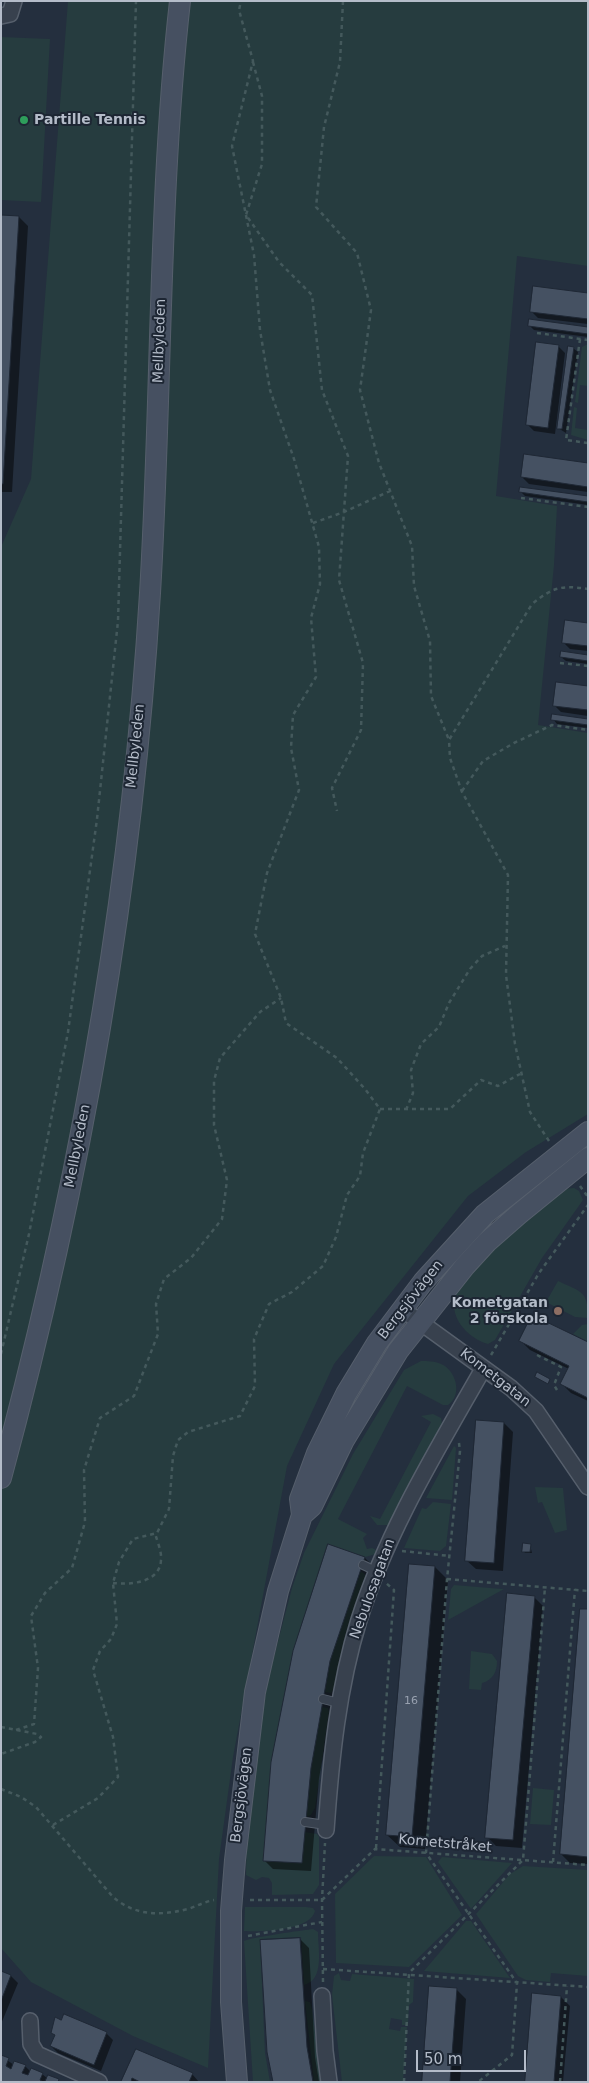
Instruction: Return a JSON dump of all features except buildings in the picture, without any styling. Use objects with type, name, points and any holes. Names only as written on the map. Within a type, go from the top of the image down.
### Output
[{"type":"street","points":[[1,16],[10,14],[14,1]]},
{"type":"street","name":"Mellbyleden","points":[[1,1478],[38,1336],[92,1072],[128,832],[150,593],[168,144],[180,1]]},
{"type":"street","name":"Bergsjövägen","points":[[237,2082],[231,2002],[230,1953],[234,1860],[255,1692],[278,1591],[302,1515],[300,1500],[317,1453],[346,1394],[377,1343],[402,1309],[453,1247],[485,1214],[588,1132]]},
{"type":"street","name":"Bergsjövägen","points":[[302,1515],[312,1506],[344,1440],[379,1380],[398,1351],[465,1266],[488,1242],[588,1158]]},
{"type":"street","name":"Kometgatan","points":[[402,1309],[422,1321],[483,1369],[511,1388],[536,1411],[588,1488]]},
{"type":"street","name":"Nebulosagatan","points":[[326,1827],[340,1703],[360,1619],[396,1528],[483,1369]]},
{"type":"street","points":[[322,1996],[324,2051],[329,2082]]},
{"type":"street","points":[[30,2021],[31,2044],[37,2054],[99,2082]]},
{"type":"lane","points":[[362,1565],[377,1575]]},
{"type":"lane","points":[[323,1699],[340,1703]]},
{"type":"lane","points":[[305,1822],[326,1827]]},
{"type":"path","points":[[1,1354],[30,1234],[68,1032],[97,819],[118,621],[136,1]]},
{"type":"path","points":[[241,1],[239,10],[262,96],[262,164],[246,215]]},
{"type":"path","points":[[343,1],[340,62],[324,127],[316,207],[358,253],[371,310],[360,390],[378,463],[412,546],[414,586],[430,641],[431,696],[450,740],[450,758],[462,792],[508,875],[509,914],[505,946],[506,975],[520,1074],[530,1112],[549,1142]]},
{"type":"path","points":[[253,61],[232,146],[254,255],[260,330],[270,390],[294,459],[319,547],[320,584],[311,618],[316,677],[293,715],[291,748],[299,790],[267,872],[255,934],[281,998],[286,1024],[337,1058],[365,1089],[380,1110]]},
{"type":"path","points":[[246,215],[279,262],[312,295],[322,390],[348,456],[339,580],[363,663],[362,730],[332,788],[336,812]]},
{"type":"path","points":[[537,333],[588,340]]},
{"type":"path","points":[[580,339],[566,440],[588,443]]},
{"type":"path","points":[[312,523],[344,512],[390,491]]},
{"type":"path","points":[[521,498],[588,507]]},
{"type":"path","points":[[450,740],[532,604],[548,590],[567,586],[588,589]]},
{"type":"path","points":[[560,663],[588,666]]},
{"type":"path","points":[[462,792],[483,761],[537,732],[552,725],[588,730]]},
{"type":"path","points":[[406,1110],[413,1093],[411,1070],[421,1044],[439,1027],[449,1002],[470,969],[482,956],[505,946]]},
{"type":"path","points":[[16,1730],[34,1724],[38,1668],[31,1616],[45,1593],[72,1568],[85,1522],[84,1470],[100,1418],[134,1396],[158,1334],[156,1304],[164,1279],[191,1258],[222,1219],[227,1180],[214,1125],[214,1081],[220,1058],[260,1012],[281,998]]},
{"type":"path","points":[[380,1110],[450,1109],[481,1080],[498,1086],[520,1074]]},
{"type":"path","points":[[53,1825],[98,1798],[118,1777],[113,1737],[93,1670],[100,1651],[111,1639],[117,1624],[113,1583],[119,1562],[133,1539],[158,1532],[169,1509],[173,1456],[178,1440],[188,1432],[240,1416],[255,1386],[254,1339],[269,1304],[292,1292],[323,1266],[336,1237],[347,1195],[360,1176],[363,1153],[380,1110]]},
{"type":"path","points":[[577,1180],[588,1197]]},
{"type":"path","points":[[483,1369],[539,1274],[588,1205]]},
{"type":"path","points":[[537,1355],[561,1368],[554,1385],[557,1390]]},
{"type":"path","points":[[447,1432],[458,1440],[460,1451],[426,1853],[517,1983],[512,2055],[478,2082]]},
{"type":"path","points":[[396,1528],[399,1551],[450,1556]]},
{"type":"path","points":[[113,1583],[129,1584],[150,1578],[160,1569],[162,1559],[155,1533]]},
{"type":"path","points":[[248,1900],[322,1900],[376,1849],[394,1590],[377,1575]]},
{"type":"path","points":[[448,1579],[588,1591]]},
{"type":"path","points":[[404,2082],[409,1973],[523,1860],[546,1587]]},
{"type":"path","points":[[553,1862],[575,1590]]},
{"type":"path","points":[[1,1727],[37,1734],[40,1737],[35,1742],[1,1754]]},
{"type":"path","points":[[1,1789],[21,1797],[36,1807],[113,1897],[126,1908],[135,1912],[166,1912],[220,1900]]},
{"type":"path","points":[[322,1996],[322,1900],[326,1827]]},
{"type":"path","name":"Kometstråket","points":[[376,1849],[588,1865]]},
{"type":"path","points":[[242,1940],[245,1936],[322,1922]]},
{"type":"path","points":[[323,1969],[409,1973],[517,1983],[588,1987]]},
{"type":"path","points":[[560,2082],[567,1985]]},
{"type":"green space","points":[[68,1],[588,1],[588,266],[517,256],[496,496],[557,506],[554,565],[538,725],[588,733],[588,1114],[526,1152],[468,1196],[334,1364],[287,1466],[233,1757],[219,1859],[208,2068],[133,2036],[31,1982],[1,1948],[1,547],[31,479]]},
{"type":"green space","name":"Partille Tennis","points":[[1,37],[50,39],[41,202],[1,200]]},
{"type":"green space","points":[[588,344],[588,386],[580,385],[578,403],[575,402],[582,347]]},
{"type":"green space","points":[[574,407],[577,408],[575,428],[588,430],[588,440],[571,435]]},
{"type":"green space","points":[[574,1188],[579,1191],[583,1200],[542,1258],[495,1340],[488,1344],[473,1337],[456,1317],[454,1309],[454,1301],[461,1286],[497,1247],[529,1217],[563,1189]]},
{"type":"green space","points":[[558,1281],[578,1290],[585,1297],[588,1318],[575,1317],[546,1302]]},
{"type":"green space","points":[[588,1324],[587,1341],[573,1334],[582,1325]]},
{"type":"green space","points":[[421,1361],[436,1362],[451,1372],[456,1383],[453,1401],[448,1405],[443,1405],[407,1386],[338,1519],[367,1534],[363,1538],[367,1549],[372,1548],[376,1550],[376,1554],[365,1557],[328,1544],[293,1651],[271,1762],[305,1832],[317,1834],[319,1837],[319,1885],[313,1894],[272,1895],[272,1883],[269,1878],[262,1877],[256,1880],[246,1875],[247,1827],[269,1676],[292,1588],[304,1553],[353,1454],[404,1370]]},
{"type":"green space","points":[[433,1414],[441,1418],[442,1424],[394,1519],[389,1525],[377,1525],[370,1516],[380,1519],[431,1422],[421,1416]]},
{"type":"green space","points":[[454,1446],[456,1448],[452,1500],[426,1498]]},
{"type":"green space","points":[[535,1487],[563,1488],[567,1530],[555,1533],[542,1502],[538,1503]]},
{"type":"green space","points":[[433,1502],[451,1504],[446,1546],[440,1551],[404,1548],[422,1508],[426,1509]]},
{"type":"green space","points":[[361,1571],[367,1576],[334,1689],[331,1693],[325,1692],[330,1661]]},
{"type":"green space","points":[[454,1585],[504,1589],[448,1620],[451,1589]]},
{"type":"green space","points":[[471,1651],[492,1654],[497,1661],[494,1675],[482,1683],[481,1690],[469,1689]]},
{"type":"green space","points":[[322,1707],[328,1708],[329,1712],[315,1808],[311,1815],[306,1817],[311,1768]]},
{"type":"green space","points":[[533,1788],[554,1790],[551,1825],[530,1824]]},
{"type":"green space","points":[[374,1856],[426,1857],[462,1915],[409,1967],[336,1963],[335,1894]]},
{"type":"green space","points":[[442,1857],[512,1863],[471,1909],[438,1862]]},
{"type":"green space","points":[[523,1866],[588,1870],[588,1976],[551,1973],[550,1982],[526,1980],[518,1976],[476,1914],[510,1874]]},
{"type":"green space","points":[[245,1907],[306,1907],[313,1908],[315,1911],[311,1918],[295,1926],[284,1929],[244,1931]]},
{"type":"green space","points":[[466,1921],[471,1921],[510,1978],[424,1971]]},
{"type":"green space","points":[[313,1929],[318,1932],[318,1971],[311,1982],[304,1985],[301,1937],[260,1939],[265,2053],[270,2082],[253,2082],[244,1941]]},
{"type":"green space","points":[[339,1973],[341,1980],[350,1981],[352,1974],[414,1979],[413,2002],[409,2005],[408,2025],[402,2025],[402,2020],[391,2018],[389,2029],[400,2031],[401,2027],[407,2027],[403,2082],[342,2082],[332,1995],[334,1976]]},
{"type":"green space","points":[[305,2001],[310,2002],[312,2009],[321,2082],[314,2082]]},
{"type":"place","name":"Partille Tennis","points":[[24,120]]},
{"type":"place","name":"Kometgatan 2 förskola","points":[[558,1311]]}]
